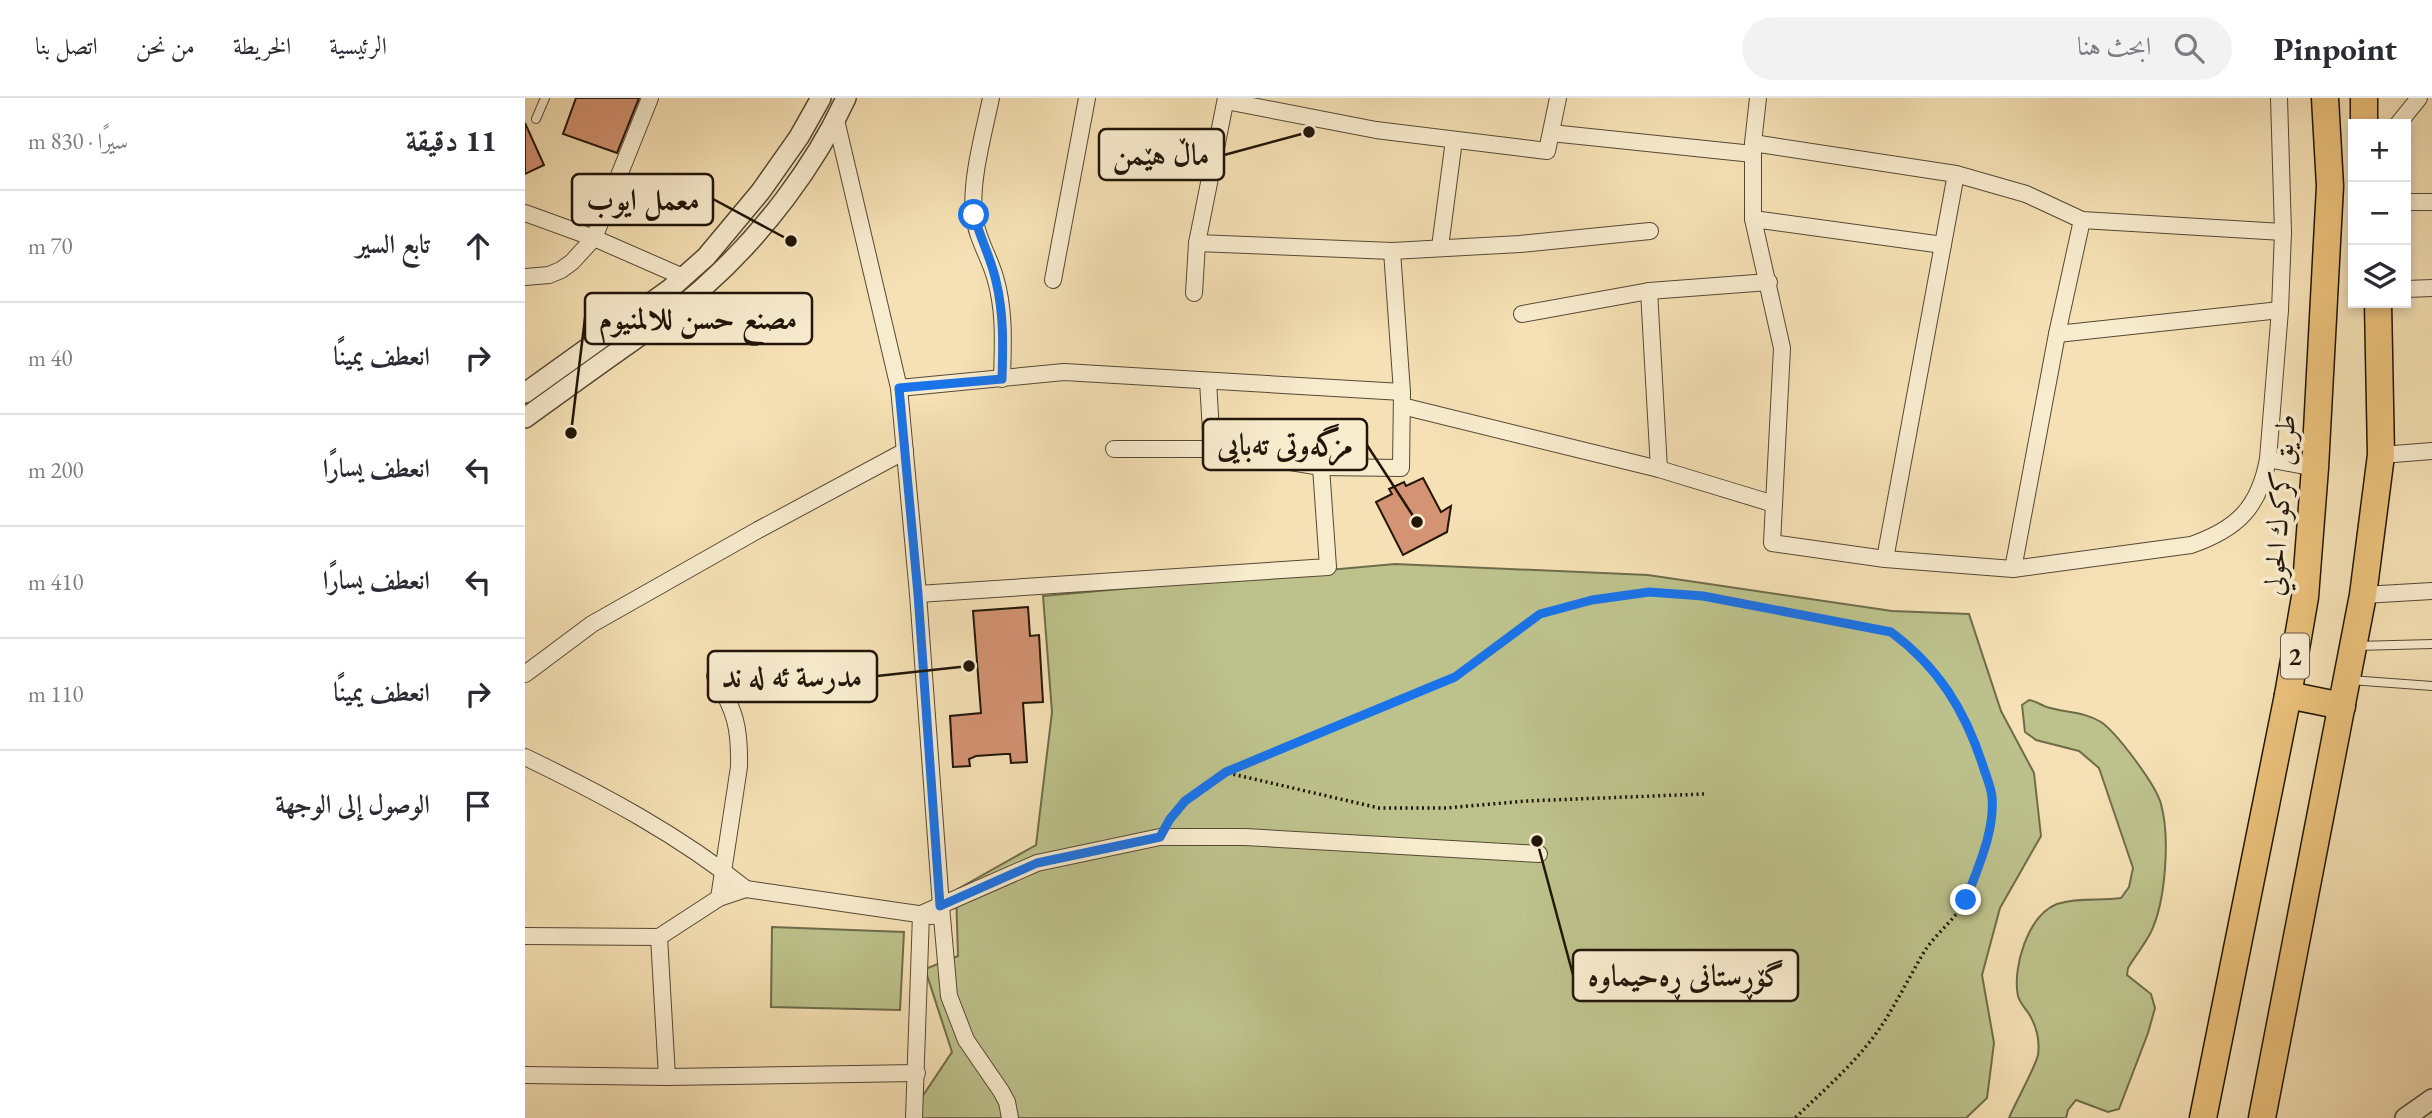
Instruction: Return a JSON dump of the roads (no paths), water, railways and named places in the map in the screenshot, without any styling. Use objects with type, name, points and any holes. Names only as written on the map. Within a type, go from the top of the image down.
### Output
[{"type":"highway","name":"طريق كركوك الحولي","points":[[2203,1118],[2288,695],[2305,597],[2315,468],[2330,186],[2325,98]]},
{"type":"highway","points":[[2364,98],[2364,119]]},
{"type":"highway","name":"2","points":[[2262,1118],[2363,595],[2381,455],[2378,308]]},
{"type":"highway","points":[[2288,695],[2342,706]]},
{"type":"street","points":[[525,277],[549,275],[561,270],[594,238],[650,98]]},
{"type":"street","points":[[525,393],[684,277],[754,200],[799,137],[821,98]]},
{"type":"street","points":[[525,418],[682,306],[726,266],[770,217],[836,120],[846,98]]},
{"type":"street","points":[[992,98],[978,160],[974,215],[1001,302],[1002,379]]},
{"type":"street","points":[[1053,281],[1087,98]]},
{"type":"street","points":[[1194,293],[1197,243],[1226,99],[1376,130],[1547,151],[1558,98]]},
{"type":"street","points":[[1758,98],[1753,149],[1753,219],[1782,348],[1772,543],[1885,558],[2013,569],[2191,545],[2215,537],[2229,528],[2256,498],[2264,480],[2268,459],[2280,310],[2283,232],[2279,98]]},
{"type":"street","points":[[2402,119],[2419,98]]},
{"type":"street","points":[[836,120],[899,388],[949,996],[958,1022],[977,1058],[1007,1102],[1010,1118]]},
{"type":"street","points":[[1551,133],[1753,149],[1956,174],[2026,194],[2082,220],[2283,232]]},
{"type":"street","points":[[1440,247],[1454,139]]},
{"type":"street","points":[[1885,558],[1956,174]]},
{"type":"street","points":[[2411,202],[2432,202]]},
{"type":"street","points":[[525,213],[594,238],[684,277]]},
{"type":"street","points":[[1753,219],[1943,245]]},
{"type":"street","points":[[2013,569],[2057,334],[2082,220]]},
{"type":"street","points":[[1197,243],[1392,251],[1520,244],[1650,231]]},
{"type":"street","points":[[1114,449],[1212,449],[1321,467],[1401,468],[1402,399],[1392,251]]},
{"type":"street","points":[[1522,314],[1649,291],[1769,282]]},
{"type":"street","points":[[2411,289],[2432,288]]},
{"type":"street","points":[[1649,291],[1659,470]]},
{"type":"street","points":[[2057,334],[2280,310]]},
{"type":"street","points":[[554,372],[566,389]]},
{"type":"street","points":[[899,388],[1064,372],[1208,381],[1402,399],[1775,504]]},
{"type":"street","points":[[1208,381],[1212,449]]},
{"type":"street","points":[[525,674],[592,624],[905,451]]},
{"type":"street","points":[[2381,455],[2432,451]]},
{"type":"street","points":[[2268,459],[2315,468]]},
{"type":"street","points":[[918,594],[1328,567],[1321,467]]},
{"type":"street","points":[[2363,595],[2432,591]]},
{"type":"street","points":[[715,676],[728,699],[739,730],[739,768],[719,898]]},
{"type":"street","points":[[525,757],[582,784],[660,829],[723,870],[746,889]]},
{"type":"street","points":[[525,936],[659,937],[719,898],[746,889],[921,914],[941,912],[1037,863],[1160,837],[1245,837],[1539,854]]},
{"type":"street","points":[[914,1118],[921,914]]},
{"type":"street","points":[[659,937],[667,1077]]},
{"type":"street","points":[[2272,1118],[2276,1048]]},
{"type":"street","points":[[525,1075],[667,1077],[917,1073]]},
{"type":"street","points":[[2405,1118],[2432,1098]]},
{"type":"lane","points":[[536,119],[545,98]]},
{"type":"lane","points":[[2353,646],[2432,644]]},
{"type":"lane","points":[[2347,680],[2432,686]]},
{"type":"place","name":"ماڵ هێمن","points":[[1309,132]]},
{"type":"place","name":"معمل ايوب","points":[[791,241]]},
{"type":"place","name":"مصنع حسن للالمنيوم","points":[[571,433]]},
{"type":"place","name":"مزگەوتی تەبایی","points":[[1417,522]]},
{"type":"place","name":"مدرسة ئه له ند","points":[[969,666]]},
{"type":"place","name":"گۆڕستانی ڕەحیماوە","points":[[1537,841]]}]
